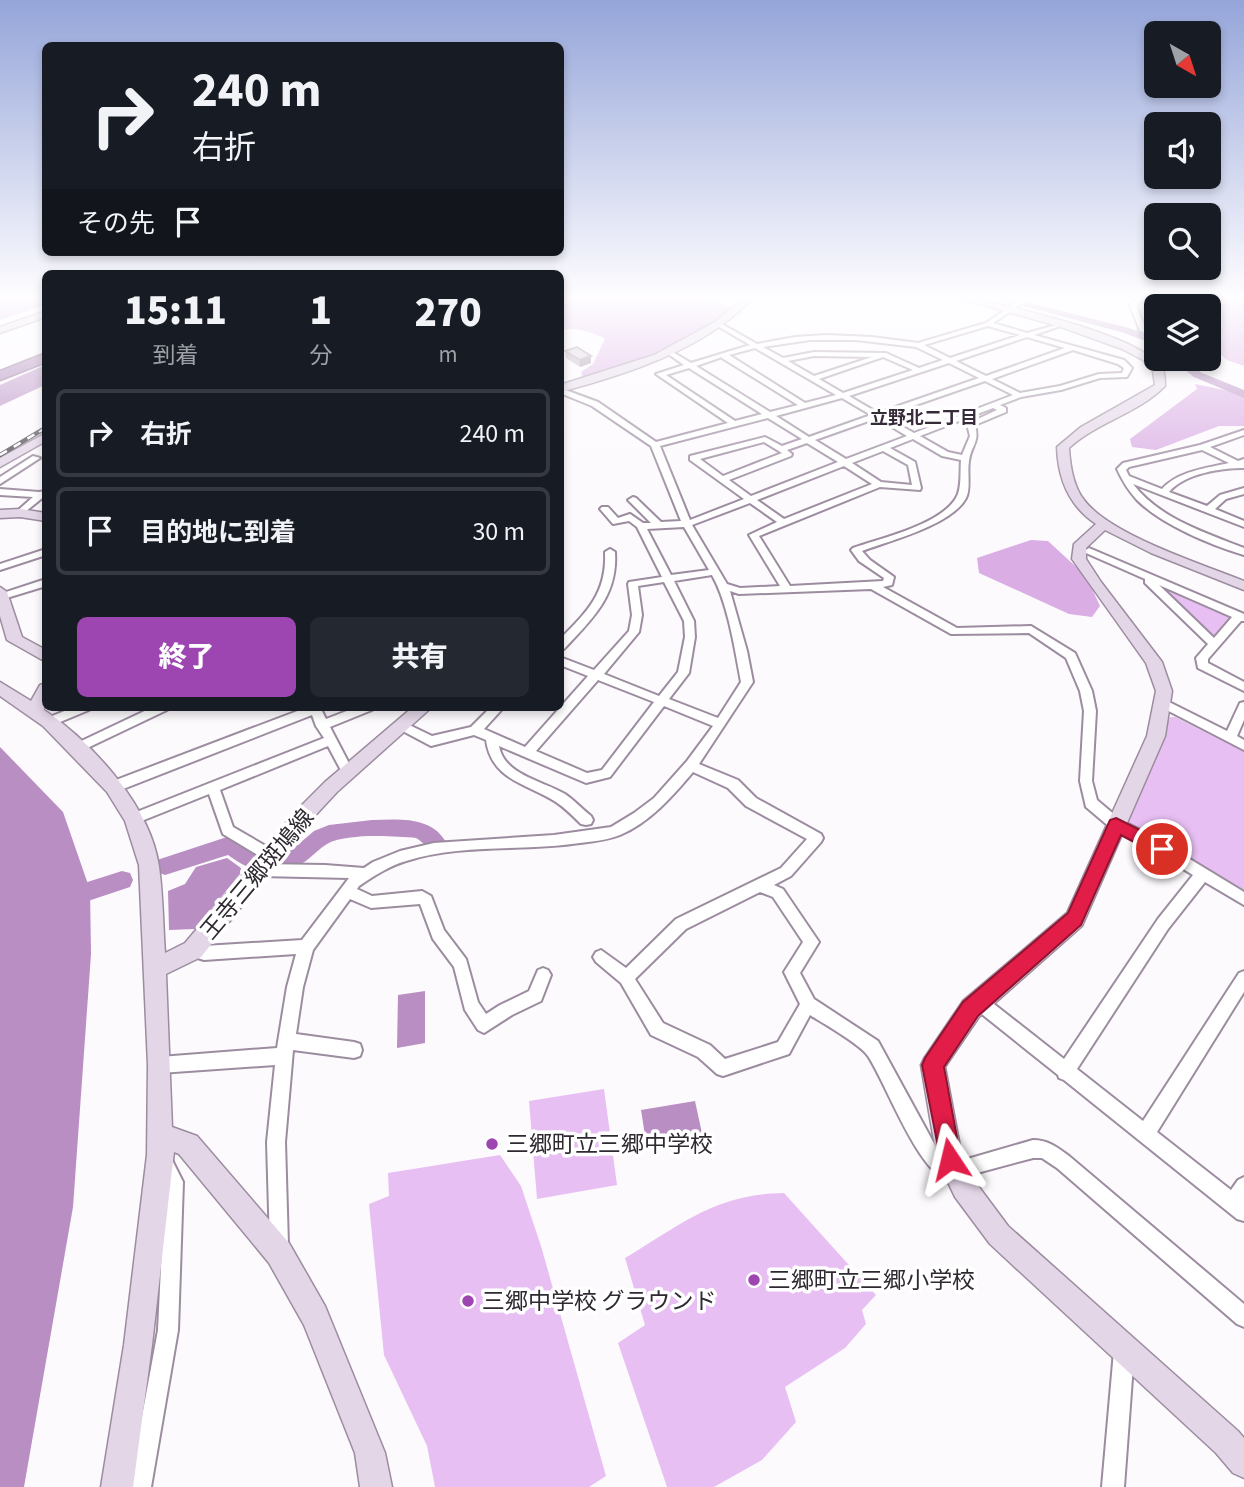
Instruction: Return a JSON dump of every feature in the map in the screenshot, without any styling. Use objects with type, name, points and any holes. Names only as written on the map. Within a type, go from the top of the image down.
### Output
[{"type":"highway","points":[[2,374],[24,365]]},
{"type":"street","points":[[564,389],[635,365]]},
{"type":"street","points":[[691,365],[660,374],[734,424]]},
{"type":"street","points":[[693,365],[879,484],[917,488],[912,464],[884,447]]},
{"type":"street","points":[[740,365],[805,406]]},
{"type":"street","points":[[792,365],[945,454],[965,458]]},
{"type":"street","points":[[814,378],[853,365]]},
{"type":"street","points":[[908,365],[918,370]]},
{"type":"street","points":[[655,445],[844,395],[932,365]]},
{"type":"street","points":[[959,365],[1019,395]]},
{"type":"street","points":[[781,449],[1022,365]]},
{"type":"street","points":[[641,526],[687,524],[1019,395],[1061,388],[1079,380],[1099,376],[1124,374],[1128,368],[1125,365]]},
{"type":"street","points":[[1154,365],[1158,370],[1160,386],[1145,398],[1077,433],[1063,447],[1063,462],[1080,504],[1104,524],[1244,586]]},
{"type":"street","points":[[279,1253],[276,1142],[295,987],[306,947],[348,891],[364,874],[394,860],[448,846],[552,843],[616,831],[652,807],[691,766],[747,682],[723,586],[687,524],[655,445],[594,404],[564,392]]},
{"type":"street","points":[[723,586],[739,592],[888,583],[889,577],[863,561],[856,550],[921,527],[946,514],[962,497],[965,458],[974,436],[971,424],[1003,411],[993,405]]},
{"type":"street","points":[[1244,432],[1203,447],[1121,468],[1133,490],[1158,513],[1244,552]]},
{"type":"street","points":[[0,463],[42,438]]},
{"type":"street","points":[[722,479],[788,454],[765,439],[693,458],[722,479],[752,499],[782,522]]},
{"type":"street","points":[[1203,447],[1242,465]]},
{"type":"street","points":[[13,456],[41,458]]},
{"type":"street","points":[[0,481],[41,458]]},
{"type":"street","points":[[1164,492],[1170,484],[1181,478],[1242,465]]},
{"type":"street","points":[[1124,477],[1244,524]]},
{"type":"street","points":[[787,589],[754,535],[879,484]]},
{"type":"street","points":[[1209,510],[1223,497],[1244,491]]},
{"type":"street","points":[[0,492],[42,492]]},
{"type":"street","points":[[20,513],[42,493]]},
{"type":"street","points":[[633,500],[658,525]]},
{"type":"street","points":[[475,730],[586,778],[606,774],[683,673],[690,637],[689,621],[641,526],[630,517],[616,522],[605,509]]},
{"type":"street","points":[[0,514],[20,513],[42,516]]},
{"type":"street","points":[[964,1188],[950,1159],[933,1065],[971,1009],[1074,919],[1156,736],[1163,703],[1164,691],[1154,662],[1079,559],[1079,547],[1104,524]]},
{"type":"street","points":[[1089,551],[1242,617],[1202,658],[1202,665],[1244,687]]},
{"type":"street","points":[[564,642],[598,605],[608,587],[612,565],[610,552]]},
{"type":"street","points":[[0,567],[42,553]]},
{"type":"street","points":[[608,587],[713,572]]},
{"type":"street","points":[[1142,574],[1214,644]]},
{"type":"street","points":[[42,583],[0,595],[15,640],[42,655]]},
{"type":"street","points":[[527,753],[634,632],[637,615],[633,584]]},
{"type":"street","points":[[873,586],[955,632],[1031,629],[1071,656],[1086,691],[1090,711],[1087,793],[1091,803],[1116,825],[1142,837],[1244,899]]},
{"type":"street","points":[[564,663],[718,723]]},
{"type":"street","points":[[0,688],[42,717],[77,747],[113,787],[134,820],[149,865],[160,1066],[160,1148],[138,1345],[117,1487]]},
{"type":"street","points":[[1163,703],[1244,745]]},
{"type":"street","points":[[1230,738],[1244,706]]},
{"type":"street","points":[[42,717],[43,711]]},
{"type":"street","points":[[42,717],[68,711]]},
{"type":"street","points":[[77,747],[154,711]]},
{"type":"street","points":[[113,787],[306,711]]},
{"type":"street","points":[[315,711],[329,741],[348,772]]},
{"type":"street","points":[[322,726],[358,711]]},
{"type":"street","name":"王寺三郷斑鳩線","points":[[155,969],[193,950],[304,815],[348,772],[419,711]]},
{"type":"street","points":[[402,726],[431,741],[475,730],[494,711]]},
{"type":"street","points":[[492,739],[492,752],[506,770],[561,799],[586,820]]},
{"type":"street","points":[[134,820],[329,741]]},
{"type":"street","points":[[626,978],[681,924],[786,872],[816,838],[751,802],[733,784],[691,766]]},
{"type":"street","points":[[213,788],[228,830],[266,863],[299,873],[342,870],[364,874]]},
{"type":"street","points":[[1065,1072],[1163,924],[1202,875]]},
{"type":"street","points":[[762,886],[778,893],[812,942],[792,972],[808,1004],[872,1047],[931,1154],[964,1188],[999,1235],[1227,1442],[1244,1462]]},
{"type":"street","points":[[348,891],[371,902],[422,897],[426,900],[438,934],[461,964],[471,1005],[484,1025],[506,1010],[535,996],[543,975]]},
{"type":"street","points":[[193,950],[204,953],[306,947]]},
{"type":"street","points":[[601,957],[626,978],[657,1029],[704,1051],[723,1068],[783,1048],[808,1004]]},
{"type":"street","points":[[1146,1133],[1244,979]]},
{"type":"street","points":[[979,1002],[1239,1208],[1244,1186]]},
{"type":"street","points":[[160,1066],[286,1048],[354,1050]]},
{"type":"street","points":[[160,1148],[174,1139],[188,1145],[279,1253],[315,1316],[370,1453],[376,1487]]},
{"type":"street","points":[[140,1487],[168,1330],[174,1182],[160,1148]]},
{"type":"street","points":[[964,1188],[970,1166],[1033,1149],[1044,1149],[1063,1162],[1244,1317]]},
{"type":"street","points":[[1112,1487],[1124,1347]]},
{"type":"shaded area","points":[[591,365],[622,365],[583,379],[581,372]]},
{"type":"shaded area","points":[[42,366],[42,386],[0,406],[0,385]]},
{"type":"shaded area","points":[[1195,384],[1244,394],[1244,426],[1219,426],[1156,450],[1132,447],[1130,439],[1197,389]]},
{"type":"shaded area","points":[[1031,540],[1048,541],[1086,576],[1100,606],[1092,617],[1069,614],[979,573],[977,558]]},
{"type":"shaded area","points":[[1167,587],[1227,613],[1231,618],[1214,636],[1204,634],[1163,590]]},
{"type":"shaded area","points":[[1170,717],[1175,717],[1244,752],[1244,897],[1131,830],[1127,822]]},
{"type":"shaded area","points":[[0,747],[63,812],[90,890],[91,954],[73,1207],[24,1487],[0,1487]]},
{"type":"shaded area","points":[[227,858],[241,868],[240,874],[195,929],[169,930],[168,891],[185,884],[196,867]]},
{"type":"shaded area","points":[[425,991],[425,1043],[397,1048],[398,995]]},
{"type":"shaded area","points":[[604,1089],[617,1185],[537,1199],[529,1101]]},
{"type":"shaded area","points":[[695,1101],[703,1138],[647,1148],[641,1110]]},
{"type":"shaded area","name":"三郷中学校 グラウンド","points":[[500,1155],[521,1186],[541,1246],[606,1476],[589,1487],[435,1487],[427,1446],[384,1355],[369,1204],[389,1196],[388,1173]]},
{"type":"shaded area","points":[[784,1193],[876,1295],[862,1310],[866,1324],[845,1348],[785,1387],[796,1422],[762,1460],[714,1487],[667,1487],[618,1343],[645,1325],[625,1258],[682,1223],[718,1205],[760,1195]]},
{"type":"waterway","points":[[1192,371],[1244,394]]},
{"type":"waterway","points":[[286,858],[304,853],[321,837],[342,831],[389,828],[416,830],[426,833],[436,844]]},
{"type":"waterway","points":[[165,866],[230,845],[256,861]]},
{"type":"waterway","points":[[67,898],[122,880]]},
{"type":"railway","points":[[0,455],[42,430]]},
{"type":"place","name":"三郷町立三郷中学校","points":[[492,1144]]},
{"type":"place","name":"三郷町立三郷小学校","points":[[754,1280]]},
{"type":"place","name":"三郷中学校 グラウンド","points":[[468,1301]]},
{"type":"district","name":"立野北二丁目","points":[[924,418]]},
{"type":"route","points":[[950,1159],[933,1065],[971,1009],[1074,919],[1116,825],[1162,849]]}]
